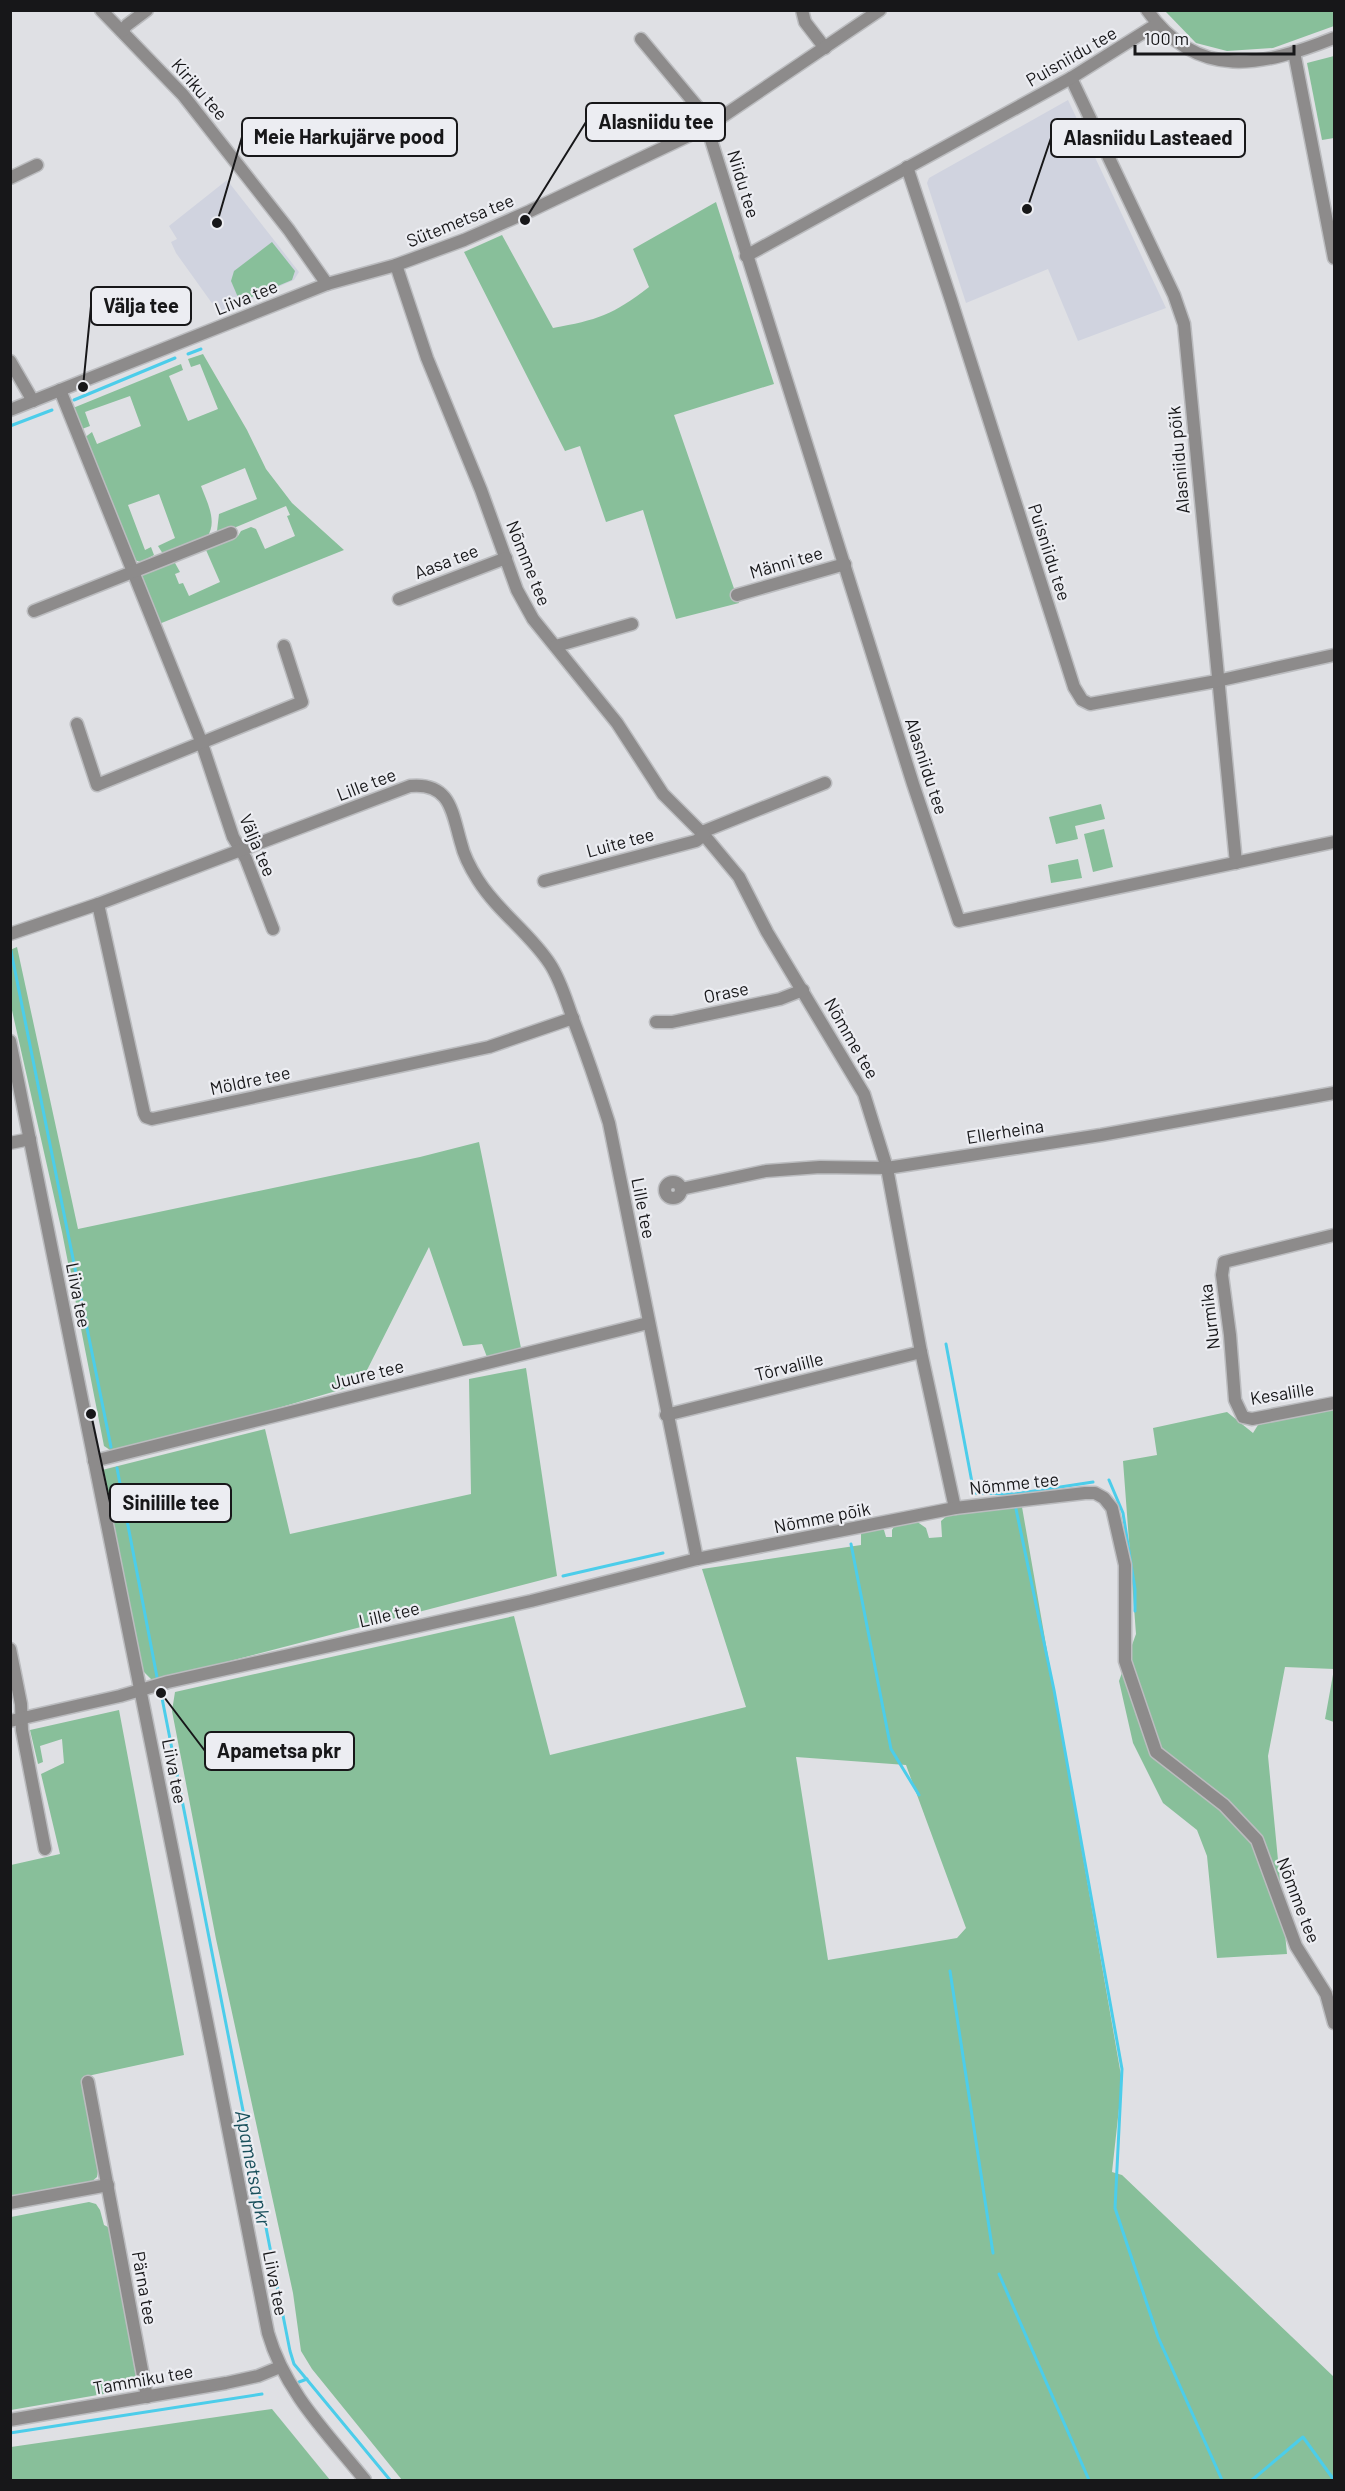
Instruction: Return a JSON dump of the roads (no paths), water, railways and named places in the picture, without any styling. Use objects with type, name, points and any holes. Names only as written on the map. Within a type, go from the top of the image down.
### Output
[{"type":"street","name":"Kiriku tee","points":[[101,10],[183,95],[237,162],[327,284]]},
{"type":"street","points":[[802,10],[805,22],[825,48]]},
{"type":"street","name":"Sütemetsa tee","points":[[327,284],[396,265],[474,236],[707,127],[880,10]]},
{"type":"street","points":[[1147,10],[1157,24],[1180,44],[1210,58],[1251,62],[1294,52],[1335,38]]},
{"type":"street","points":[[122,31],[144,11]]},
{"type":"street","name":"Puisniidu tee","points":[[746,255],[1071,78],[1157,24]]},
{"type":"street","name":"Niidu tee","points":[[641,39],[706,117],[707,127],[746,255]]},
{"type":"street","points":[[1294,52],[1335,258]]},
{"type":"street","name":"Alasniidu põik","points":[[1071,78],[1174,296],[1184,324],[1236,862]]},
{"type":"street","points":[[10,178],[37,165]]},
{"type":"street","name":"Puisniidu tee","points":[[907,167],[1082,700],[1090,704],[1217,681],[1335,655]]},
{"type":"street","name":"Alasniidu tee","points":[[746,255],[959,921],[1335,842]]},
{"type":"street","name":"Nõmme tee","points":[[396,265],[426,358],[481,490],[517,590],[533,620],[617,723],[663,794],[703,834],[739,877],[767,932],[864,1094],[887,1168],[921,1352],[955,1508],[1085,1493],[1095,1493],[1104,1498],[1112,1508],[1125,1565],[1125,1661],[1156,1752],[1224,1805],[1257,1840],[1296,1946],[1326,1994],[1335,2023]]},
{"type":"street","name":"Liiva tee","points":[[10,410],[327,284]]},
{"type":"street","points":[[10,360],[33,401]]},
{"type":"street","name":"Välja tee","points":[[60,390],[201,741],[233,837],[273,929]]},
{"type":"street","points":[[34,611],[231,533]]},
{"type":"street","name":"Aasa tee","points":[[399,599],[506,558]]},
{"type":"street","name":"Männi tee","points":[[738,595],[845,564]]},
{"type":"street","points":[[556,646],[632,624]]},
{"type":"street","points":[[77,724],[97,785],[302,702],[284,646]]},
{"type":"street","points":[[703,834],[825,783]]},
{"type":"street","name":"Lille tee","points":[[10,934],[98,904],[410,786],[431,787],[442,794],[450,804],[461,846],[479,882],[550,964],[590,1062],[609,1123],[666,1415],[697,1559],[531,1601],[168,1682],[141,1691],[16,1720]]},
{"type":"street","name":"Luite tee","points":[[544,881],[696,841],[703,834]]},
{"type":"street","name":"Möldre tee","points":[[98,904],[144,1113],[146,1117],[152,1119],[489,1047],[573,1018]]},
{"type":"street","name":"Orase","points":[[656,1022],[672,1022],[780,999],[803,990]]},
{"type":"street","name":"Liiva tee","points":[[10,1041],[268,2333],[280,2367],[297,2396],[365,2481]]},
{"type":"street","name":"Ellerheina","points":[[681,1189],[766,1171],[820,1167],[887,1168],[1101,1135],[1335,1094]]},
{"type":"street","points":[[10,1143],[30,1139]]},
{"type":"street","name":"Nurmika","points":[[1238,1410],[1235,1400],[1222,1275],[1224,1262],[1335,1235]]},
{"type":"street","name":"Juure tee","points":[[94,1461],[648,1323]]},
{"type":"street","name":"Tõrvalille","points":[[666,1415],[921,1352]]},
{"type":"street","name":"Kesalille","points":[[1238,1410],[1243,1417],[1252,1419],[1335,1402]]},
{"type":"street","name":"Nõmme põik","points":[[697,1559],[955,1508]]},
{"type":"street","points":[[10,1649],[21,1704],[16,1720],[45,1849]]},
{"type":"street","name":"Pärna tee","points":[[88,2082],[147,2397]]},
{"type":"street","points":[[10,2203],[108,2186]]},
{"type":"street","name":"Tammiku tee","points":[[10,2420],[247,2378],[280,2367]]},
{"type":"waterway","name":"Apametsa pkr","points":[[188,354],[201,349]]},
{"type":"waterway","name":"Apametsa pkr","points":[[74,400],[175,358]]},
{"type":"waterway","points":[[10,426],[52,410]]},
{"type":"waterway","points":[[11,951],[111,1447]]},
{"type":"waterway","points":[[946,1344],[974,1493],[1014,1494],[1093,1482]]},
{"type":"waterway","points":[[117,1468],[157,1677]]},
{"type":"waterway","points":[[1109,1480],[1123,1513],[1135,1589],[1135,1611]]},
{"type":"waterway","points":[[1016,1509],[1054,1690],[1122,2069],[1115,2208],[1158,2337],[1222,2480]]},
{"type":"waterway","points":[[851,1544],[891,1749],[919,1795]]},
{"type":"waterway","points":[[563,1576],[663,1553]]},
{"type":"waterway","name":"Apametsa pkr","points":[[161,1693],[271,2253]]},
{"type":"waterway","points":[[950,1971],[993,2253]]},
{"type":"waterway","points":[[999,2274],[1089,2480]]},
{"type":"waterway","name":"Apametsa pkr","points":[[277,2285],[294,2364],[390,2480]]},
{"type":"waterway","name":"Apametsa pkr","points":[[299,2382],[307,2379]]},
{"type":"waterway","points":[[10,2433],[262,2394]]},
{"type":"waterway","points":[[1252,2480],[1303,2437],[1334,2480]]},
{"type":"place","name":"Alasniidu Lasteaed","points":[[1027,209]]},
{"type":"place","name":"Alasniidu tee","points":[[525,220]]},
{"type":"place","name":"Meie Harkujärve pood","points":[[217,223]]},
{"type":"place","name":"Välja tee","points":[[83,387]]},
{"type":"place","name":"Sinilille tee","points":[[91,1414]]},
{"type":"place","name":"Apametsa pkr","points":[[161,1693]]}]
